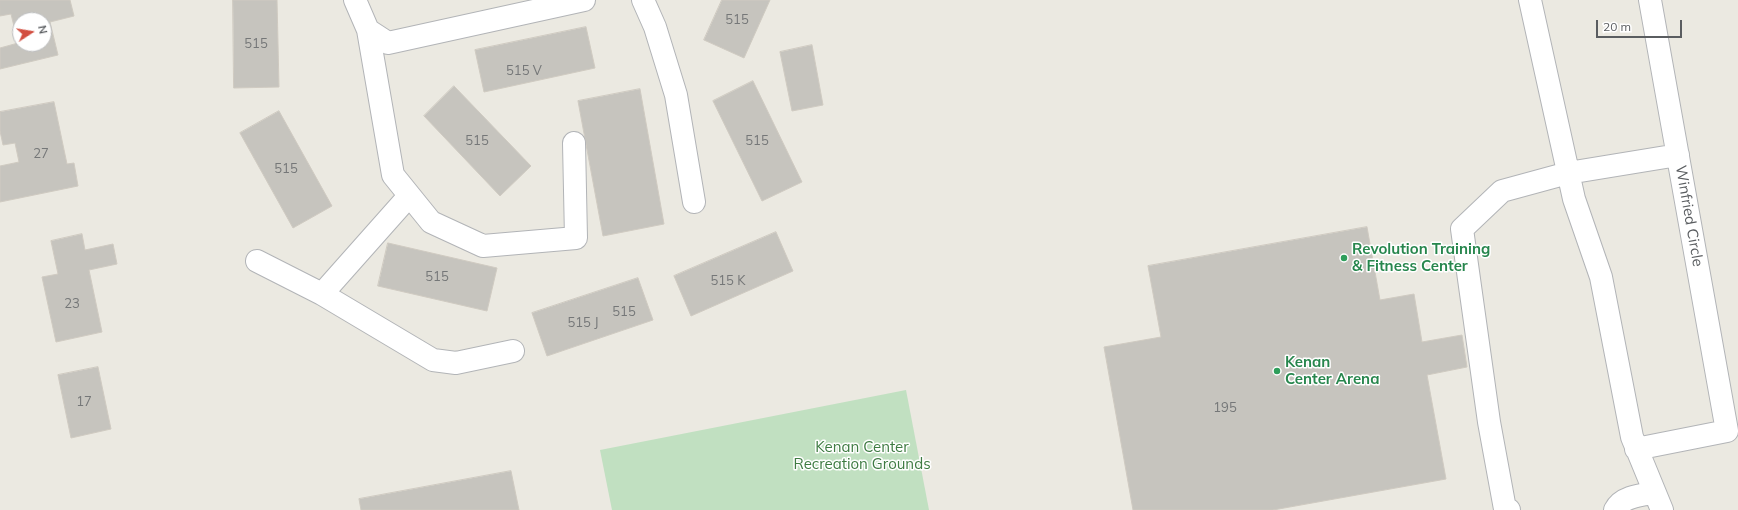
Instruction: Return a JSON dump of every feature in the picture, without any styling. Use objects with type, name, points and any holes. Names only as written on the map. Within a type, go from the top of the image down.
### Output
[{"type":"lane","points":[[355,0],[368,30],[393,175],[431,222],[483,246],[576,238],[574,143]]},
{"type":"lane","points":[[368,30],[388,43],[584,0]]},
{"type":"lane","points":[[643,0],[654,27],[676,95],[694,202]]},
{"type":"lane","points":[[1530,0],[1574,199],[1601,277],[1632,437],[1659,502]]},
{"type":"lane","name":"Winfried Circle","points":[[1636,449],[1727,431],[1650,0]]},
{"type":"lane","points":[[1509,510],[1505,509],[1489,422],[1462,229],[1502,191],[1568,173],[1678,154]]},
{"type":"lane","points":[[322,294],[409,196]]},
{"type":"lane","points":[[257,261],[322,294],[433,360],[456,362],[513,351]]},
{"type":"lane","points":[[1616,510],[1617,506],[1635,495],[1659,502]]},
{"type":"green space","name":"Kenan Center Recreation Grounds","points":[[906,390],[929,510],[612,510],[600,450]]},
{"type":"building","points":[[0,0],[70,0],[74,16],[52,22],[52,12],[12,12],[12,18],[11,14],[0,16]]},
{"type":"building","points":[[233,0],[277,0],[279,87],[234,88]]},
{"type":"building","points":[[722,0],[770,0],[744,58],[704,40]]},
{"type":"building","points":[[586,27],[595,68],[484,92],[475,50]]},
{"type":"building","points":[[52,30],[58,55],[0,69],[0,48],[12,45],[12,52],[52,52]]},
{"type":"building","points":[[812,45],[823,105],[792,111],[780,52]]},
{"type":"building","points":[[753,81],[802,182],[762,201],[713,101]]},
{"type":"building","points":[[454,86],[531,166],[500,196],[424,116]]},
{"type":"building","points":[[640,89],[664,224],[603,236],[578,101]]},
{"type":"building","points":[[54,102],[67,164],[74,163],[78,186],[0,202],[0,166],[19,162],[15,143],[3,145],[0,131],[0,112]]},
{"type":"building","points":[[279,111],[332,206],[293,228],[240,133]]},
{"type":"building","name":"Kenan Center Arena","points":[[1367,227],[1380,300],[1414,294],[1422,342],[1462,335],[1467,367],[1427,375],[1446,479],[1273,510],[1133,510],[1104,347],[1161,337],[1148,266]]},
{"type":"building","points":[[776,232],[793,271],[691,316],[674,276]]},
{"type":"building","points":[[82,234],[85,250],[113,244],[117,264],[89,270],[102,332],[56,342],[42,277],[58,274],[51,241]]},
{"type":"building","points":[[388,243],[497,268],[487,311],[378,286]]},
{"type":"building","points":[[638,278],[653,320],[547,356],[532,313]]},
{"type":"building","points":[[98,367],[111,429],[71,438],[58,375]]},
{"type":"building","points":[[511,471],[519,510],[361,510],[359,499]]},
{"type":"place","name":"Revolution Training & Fitness Center","points":[[1344,258]]},
{"type":"place","name":"Kenan Center Arena","points":[[1277,371]]}]
